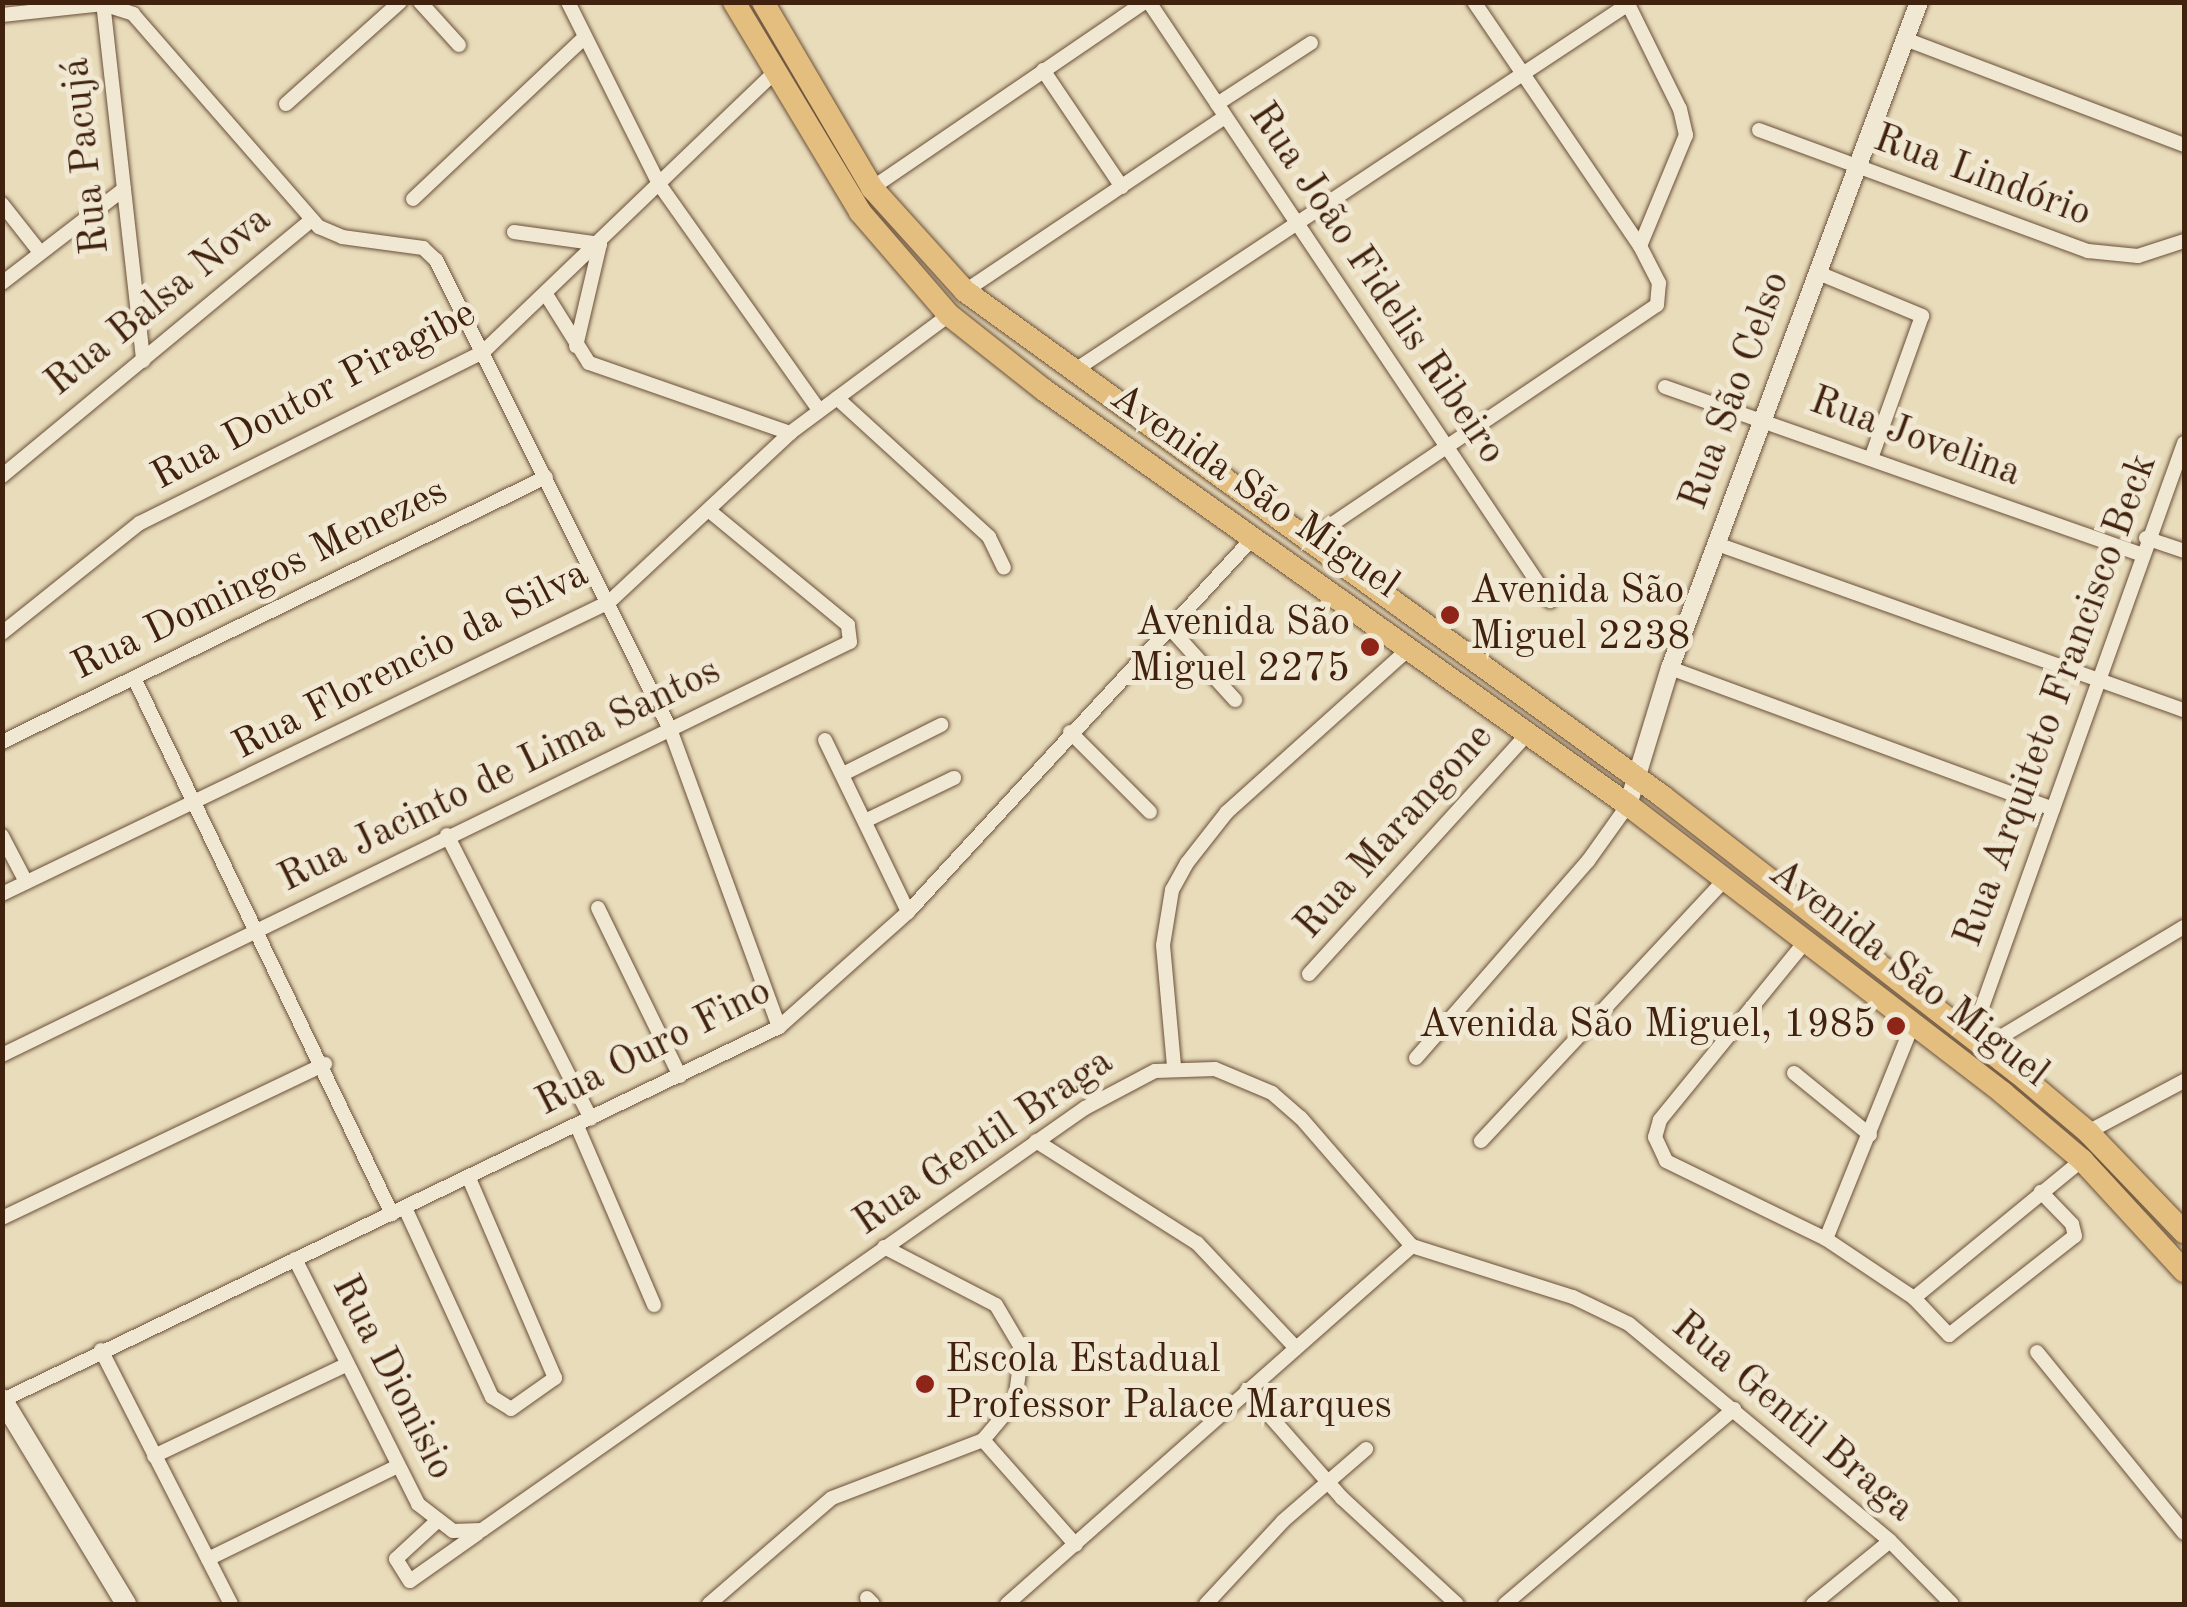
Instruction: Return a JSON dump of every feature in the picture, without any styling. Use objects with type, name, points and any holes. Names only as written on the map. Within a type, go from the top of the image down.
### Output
[{"type":"main road","name":"Avenida São Miguel","points":[[734,2],[772,74],[860,212],[949,315],[1252,539],[1628,805],[1913,1024],[2082,1160],[2184,1271]]},
{"type":"main road","name":"Avenida São Miguel","points":[[763,2],[872,188],[965,291],[1071,372],[1638,779],[2088,1132],[2184,1232]]},
{"type":"main road","points":[[3,1400],[126,1604]]},
{"type":"street","points":[[286,104],[400,2]]},
{"type":"street","points":[[420,2],[459,46]]},
{"type":"street","points":[[568,2],[659,184],[820,410]]},
{"type":"street","points":[[872,188],[1147,2]]},
{"type":"street","name":"Rua João Fidelis Ribeiro","points":[[1147,2],[1550,601]]},
{"type":"street","points":[[1307,541],[1654,310],[1658,283],[1640,246],[1474,2]]},
{"type":"street","name":"Rua São Celso","points":[[1628,805],[1670,668],[1918,2]]},
{"type":"street","points":[[2,15],[103,3],[133,14],[156,35],[312,220],[342,237],[427,251],[483,352],[670,729],[734,891],[779,1027]]},
{"type":"street","name":"Rua Pacujá","points":[[103,3],[143,361]]},
{"type":"street","points":[[1071,372],[1627,5],[1686,124],[1684,144],[1640,246]]},
{"type":"street","points":[[413,198],[584,37]]},
{"type":"street","points":[[1905,39],[2184,145]]},
{"type":"street","points":[[965,291],[1122,188],[1311,43]]},
{"type":"street","points":[[1043,70],[1122,188]]},
{"type":"street","name":"Rua Doutor Piragibe","points":[[2,633],[140,523],[483,352],[545,298],[772,74]]},
{"type":"street","name":"Rua Lindório","points":[[1759,130],[2088,251],[2138,256],[2184,241]]},
{"type":"street","points":[[2,283],[39,251],[124,190]]},
{"type":"street","points":[[2,204],[39,251]]},
{"type":"street","name":"Rua Balsa Nova","points":[[2,476],[312,220]]},
{"type":"street","points":[[514,232],[600,244],[576,346]]},
{"type":"street","points":[[1816,272],[1922,316],[1872,456]]},
{"type":"street","points":[[545,298],[576,346],[596,367],[790,434]]},
{"type":"street","name":"Rua Florencio da Silva","points":[[2,894],[608,602],[711,512],[790,434],[949,315]]},
{"type":"street","name":"Rua Jovelina","points":[[1665,387],[1765,418],[2140,554]]},
{"type":"street","points":[[837,398],[989,537],[1004,568]]},
{"type":"street","name":"Rua Arquiteto Francisco Beck","points":[[1977,1042],[2096,678],[2184,444]]},
{"type":"street","name":"Rua Domingos Menezes","points":[[2,742],[546,477]]},
{"type":"street","name":"Rua Jacinto de Lima Santos","points":[[2,1055],[853,636],[848,625],[711,512]]},
{"type":"street","points":[[2146,538],[2184,551]]},
{"type":"street","name":"Rua Ouro Fino","points":[[3,1400],[779,1027],[908,912],[1252,539]]},
{"type":"street","points":[[1717,544],[2184,710]]},
{"type":"street","points":[[1168,626],[1235,700]]},
{"type":"street","points":[[1174,1066],[1163,945],[1166,914],[1187,863],[1228,812],[1410,648]]},
{"type":"street","points":[[1670,668],[2053,809]]},
{"type":"street","points":[[134,678],[492,1398],[511,1409],[555,1378],[469,1178]]},
{"type":"street","points":[[844,774],[942,725]]},
{"type":"street","points":[[1070,732],[1150,812]]},
{"type":"street","name":"Rua Marangone","points":[[1309,974],[1528,733]]},
{"type":"street","points":[[825,740],[908,912]]},
{"type":"street","points":[[865,821],[954,778]]},
{"type":"street","points":[[1416,1058],[1588,861],[1628,805]]},
{"type":"street","points":[[447,835],[584,1122],[654,1305]]},
{"type":"street","points":[[2,836],[26,882]]},
{"type":"street","points":[[1481,1141],[1725,879]]},
{"type":"street","points":[[598,908],[680,1076]]},
{"type":"street","points":[[1977,1042],[2184,927]]},
{"type":"street","points":[[1805,942],[1660,1120],[1655,1137],[1677,1170],[1826,1240],[1914,1298],[1942,1331],[1953,1334],[2071,1241],[2072,1224],[2041,1192]]},
{"type":"street","points":[[1826,1240],[1913,1024]]},
{"type":"street","points":[[2,1218],[325,1064]]},
{"type":"street","name":"Rua Gentil Braga","points":[[435,1523],[396,1559],[410,1581],[1036,1142],[1134,1079],[1174,1066],[1240,1076],[1272,1093],[1412,1246],[1604,1309],[1734,1409],[1890,1541],[1952,1604]]},
{"type":"street","points":[[1794,1073],[1870,1135]]},
{"type":"street","points":[[2088,1132],[2184,1081]]},
{"type":"street","points":[[1036,1142],[1197,1244],[1296,1348]]},
{"type":"street","points":[[1914,1298],[2082,1160]]},
{"type":"street","points":[[709,1604],[832,1498],[983,1440],[1015,1402],[1024,1372],[1011,1324],[977,1290],[884,1246]]},
{"type":"street","points":[[1007,1604],[1412,1246]]},
{"type":"street","name":"Rua Dionisio","points":[[295,1259],[398,1466],[435,1523]]},
{"type":"street","points":[[102,1350],[231,1604]]},
{"type":"street","points":[[2037,1352],[2184,1533]]},
{"type":"street","points":[[154,1456],[346,1365]]},
{"type":"street","points":[[1248,1390],[1328,1482],[1457,1604]]},
{"type":"street","points":[[1516,1601],[1734,1409]]},
{"type":"street","points":[[983,1440],[1076,1545]]},
{"type":"street","points":[[1206,1604],[1366,1448]]},
{"type":"street","points":[[208,1559],[398,1466]]},
{"type":"street","points":[[435,1523],[467,1533],[482,1530]]},
{"type":"street","points":[[1813,1604],[1890,1541]]},
{"type":"place","name":"Avenida São Miguel 2238","points":[[1450,615]]},
{"type":"place","name":"Avenida São Miguel 2275","points":[[1370,647]]},
{"type":"place","name":"Avenida São Miguel, 1985","points":[[1896,1026]]},
{"type":"place","name":"Escola Estadual Professor Palace Marques","points":[[925,1384]]}]
